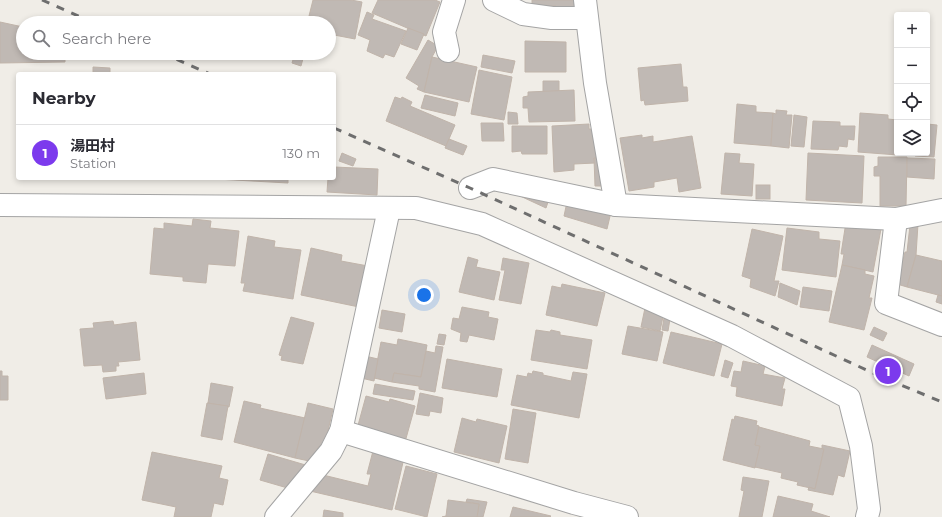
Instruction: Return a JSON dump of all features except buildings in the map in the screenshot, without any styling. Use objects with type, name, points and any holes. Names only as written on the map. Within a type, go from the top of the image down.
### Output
[{"type":"street","points":[[448,51],[444,32],[454,0]]},
{"type":"street","points":[[494,0],[523,14],[552,18],[586,9],[595,82],[616,205]]},
{"type":"street","points":[[470,188],[493,179],[616,205],[896,219],[942,210]]},
{"type":"street","points":[[0,205],[416,208],[482,224],[732,336],[849,398],[861,446],[869,509],[867,517]]},
{"type":"street","points":[[276,517],[331,451],[341,431],[390,208]]},
{"type":"street","points":[[896,219],[886,302],[942,325]]},
{"type":"street","points":[[341,431],[571,510],[627,517]]},
{"type":"railway","points":[[42,0],[78,16]]},
{"type":"railway","points":[[178,60],[205,72]]},
{"type":"railway","points":[[336,129],[470,188],[884,378],[942,402]]},
{"type":"place","name":"湯田村","points":[[888,371]]}]
